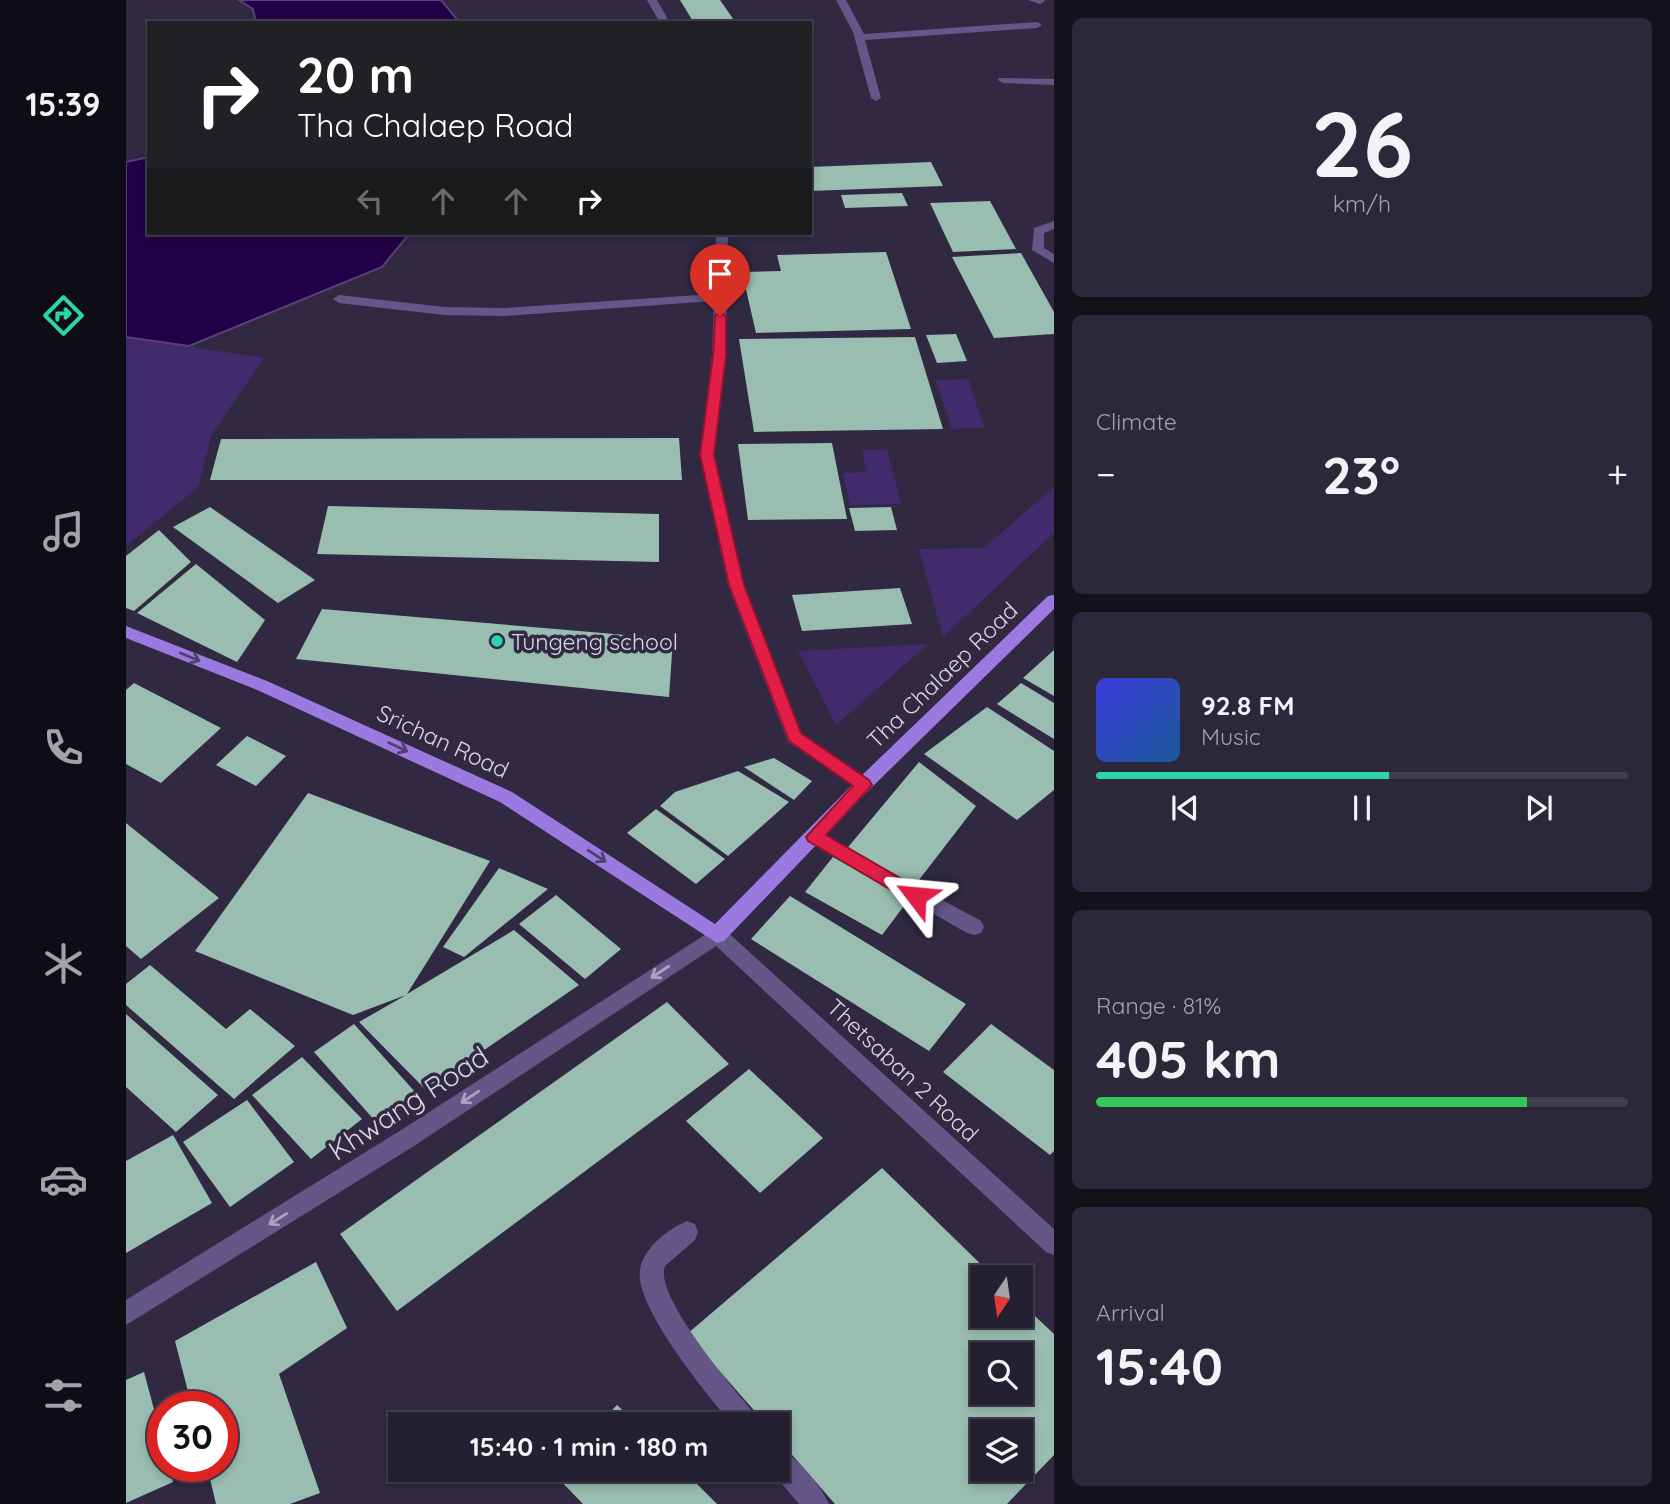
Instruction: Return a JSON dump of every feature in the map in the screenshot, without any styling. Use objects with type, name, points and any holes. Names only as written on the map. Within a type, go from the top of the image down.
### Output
[{"type":"main road","name":"Tha Chalaep Road","points":[[718,935],[863,785],[1054,600]]},
{"type":"main road","name":"Srichan Road","points":[[126,632],[261,685],[506,797],[718,935]]},
{"type":"street","points":[[652,0],[664,21]]},
{"type":"street","points":[[841,0],[860,37],[876,97]]},
{"type":"street","points":[[860,37],[1037,24]]},
{"type":"street","points":[[1003,80],[1054,82]]},
{"type":"street","points":[[1054,225],[1038,231],[1038,250],[1054,259]]},
{"type":"street","points":[[722,235],[719,355],[707,455],[736,585],[794,737],[863,785]]},
{"type":"street","points":[[339,299],[408,308],[495,312],[721,297]]},
{"type":"street","points":[[814,837],[974,927]]},
{"type":"street","name":"Thetsaban 2 Road","points":[[718,935],[1054,1244]]},
{"type":"street","name":"Khwang Road","points":[[126,1313],[406,1139],[718,935]]},
{"type":"street","points":[[687,1232],[668,1245],[654,1262],[650,1273],[651,1287],[671,1324],[738,1412]]},
{"type":"street","points":[[790,1474],[816,1504]]},
{"type":"shaded area","points":[[239,0],[441,0],[458,21],[256,21],[253,9]]},
{"type":"shaded area","points":[[147,157],[147,235],[408,235],[382,267],[189,346],[126,337],[126,162]]},
{"type":"shaded area","points":[[126,337],[264,358],[212,434],[198,487],[126,546]]},
{"type":"shaded area","points":[[968,379],[984,428],[952,429],[936,380]]},
{"type":"shaded area","points":[[862,450],[887,450],[901,504],[850,505],[843,473],[867,472]]},
{"type":"shaded area","points":[[1054,487],[1054,533],[943,637],[919,549],[984,548]]},
{"type":"shaded area","points":[[928,644],[836,725],[798,651]]},
{"type":"building","points":[[680,0],[720,0],[735,21],[693,21]]},
{"type":"building","points":[[931,162],[943,186],[812,191],[812,167]]},
{"type":"building","points":[[902,193],[908,206],[845,208],[841,195]]},
{"type":"building","points":[[990,201],[1016,249],[953,252],[930,203]]},
{"type":"building","points":[[886,252],[911,329],[756,333],[742,272],[781,271],[777,255]]},
{"type":"building","points":[[1021,253],[1054,312],[1054,334],[994,338],[952,257]]},
{"type":"building","points":[[956,334],[967,361],[937,363],[926,335]]},
{"type":"building","points":[[915,337],[943,429],[754,432],[739,339]]},
{"type":"building","points":[[679,438],[682,480],[210,480],[221,439]]},
{"type":"building","points":[[832,443],[847,519],[748,520],[738,444]]},
{"type":"building","points":[[328,506],[659,514],[659,562],[317,554]]},
{"type":"building","points":[[210,507],[315,580],[278,603],[173,527]]},
{"type":"building","points":[[891,507],[897,530],[855,531],[849,508]]},
{"type":"building","points":[[159,530],[191,562],[134,611],[126,608],[126,556]]},
{"type":"building","points":[[196,564],[265,620],[237,662],[137,613]]},
{"type":"building","points":[[900,588],[912,624],[802,631],[792,595]]},
{"type":"building","points":[[322,609],[673,639],[669,697],[296,659]]},
{"type":"building","points":[[1054,650],[1054,696],[1023,678]]},
{"type":"building","points":[[134,683],[221,728],[161,783],[126,764],[126,690]]},
{"type":"building","points":[[1021,683],[1054,703],[1054,739],[997,704]]},
{"type":"building","points":[[987,707],[1054,751],[1054,790],[1017,820],[924,754]]},
{"type":"building","points":[[247,736],[286,756],[256,786],[216,765]]},
{"type":"building","points":[[774,758],[812,781],[794,800],[744,767]]},
{"type":"building","points":[[919,762],[976,806],[912,889],[844,852]]},
{"type":"building","points":[[738,771],[789,802],[728,856],[660,806],[675,792]]},
{"type":"building","points":[[308,793],[490,861],[407,994],[514,930],[579,985],[426,1090],[359,1022],[406,995],[353,1015],[195,951]]},
{"type":"building","points":[[656,809],[725,859],[696,884],[627,833]]},
{"type":"building","points":[[126,823],[219,898],[141,959],[126,946]]},
{"type":"building","points":[[833,857],[910,898],[882,935],[805,892]]},
{"type":"building","points":[[499,868],[548,889],[464,957],[443,947]]},
{"type":"building","points":[[556,895],[621,949],[585,979],[519,924]]},
{"type":"building","points":[[790,896],[966,1004],[929,1051],[751,939]]},
{"type":"building","points":[[150,965],[226,1029],[250,1009],[295,1046],[234,1099],[126,1005],[126,984]]},
{"type":"building","points":[[667,1002],[729,1064],[397,1311],[340,1234]]},
{"type":"building","points":[[126,1014],[218,1095],[176,1132],[126,1087]]},
{"type":"building","points":[[354,1024],[416,1093],[376,1122],[314,1052]]},
{"type":"building","points":[[991,1024],[1054,1070],[1054,1151],[1050,1155],[943,1072]]},
{"type":"building","points":[[302,1057],[362,1119],[311,1159],[252,1095]]},
{"type":"building","points":[[749,1069],[823,1138],[760,1193],[686,1121]]},
{"type":"building","points":[[247,1100],[294,1162],[230,1207],[183,1142]]},
{"type":"building","points":[[173,1135],[212,1203],[126,1253],[126,1161]]},
{"type":"building","points":[[882,1168],[982,1265],[970,1265],[970,1328],[1033,1328],[1033,1314],[1054,1334],[1054,1455],[1033,1477],[1033,1419],[970,1419],[970,1482],[1028,1482],[1007,1504],[835,1504],[790,1453],[790,1412],[755,1412],[687,1334]]},
{"type":"building","points":[[316,1262],[347,1328],[279,1374],[320,1493],[290,1504],[216,1504],[211,1482],[238,1482],[238,1391],[188,1391],[175,1341]]},
{"type":"building","points":[[144,1372],[149,1391],[147,1482],[173,1482],[126,1503],[126,1380]]},
{"type":"building","points":[[617,1405],[624,1412],[610,1412]]},
{"type":"building","points":[[562,1482],[695,1482],[717,1504],[583,1504]]},
{"type":"place","name":"Tungeng school","points":[[497,641]]},
{"type":"route","points":[[720,316],[719,355],[707,455],[736,585],[794,737],[863,785],[814,837],[916,896]]}]
